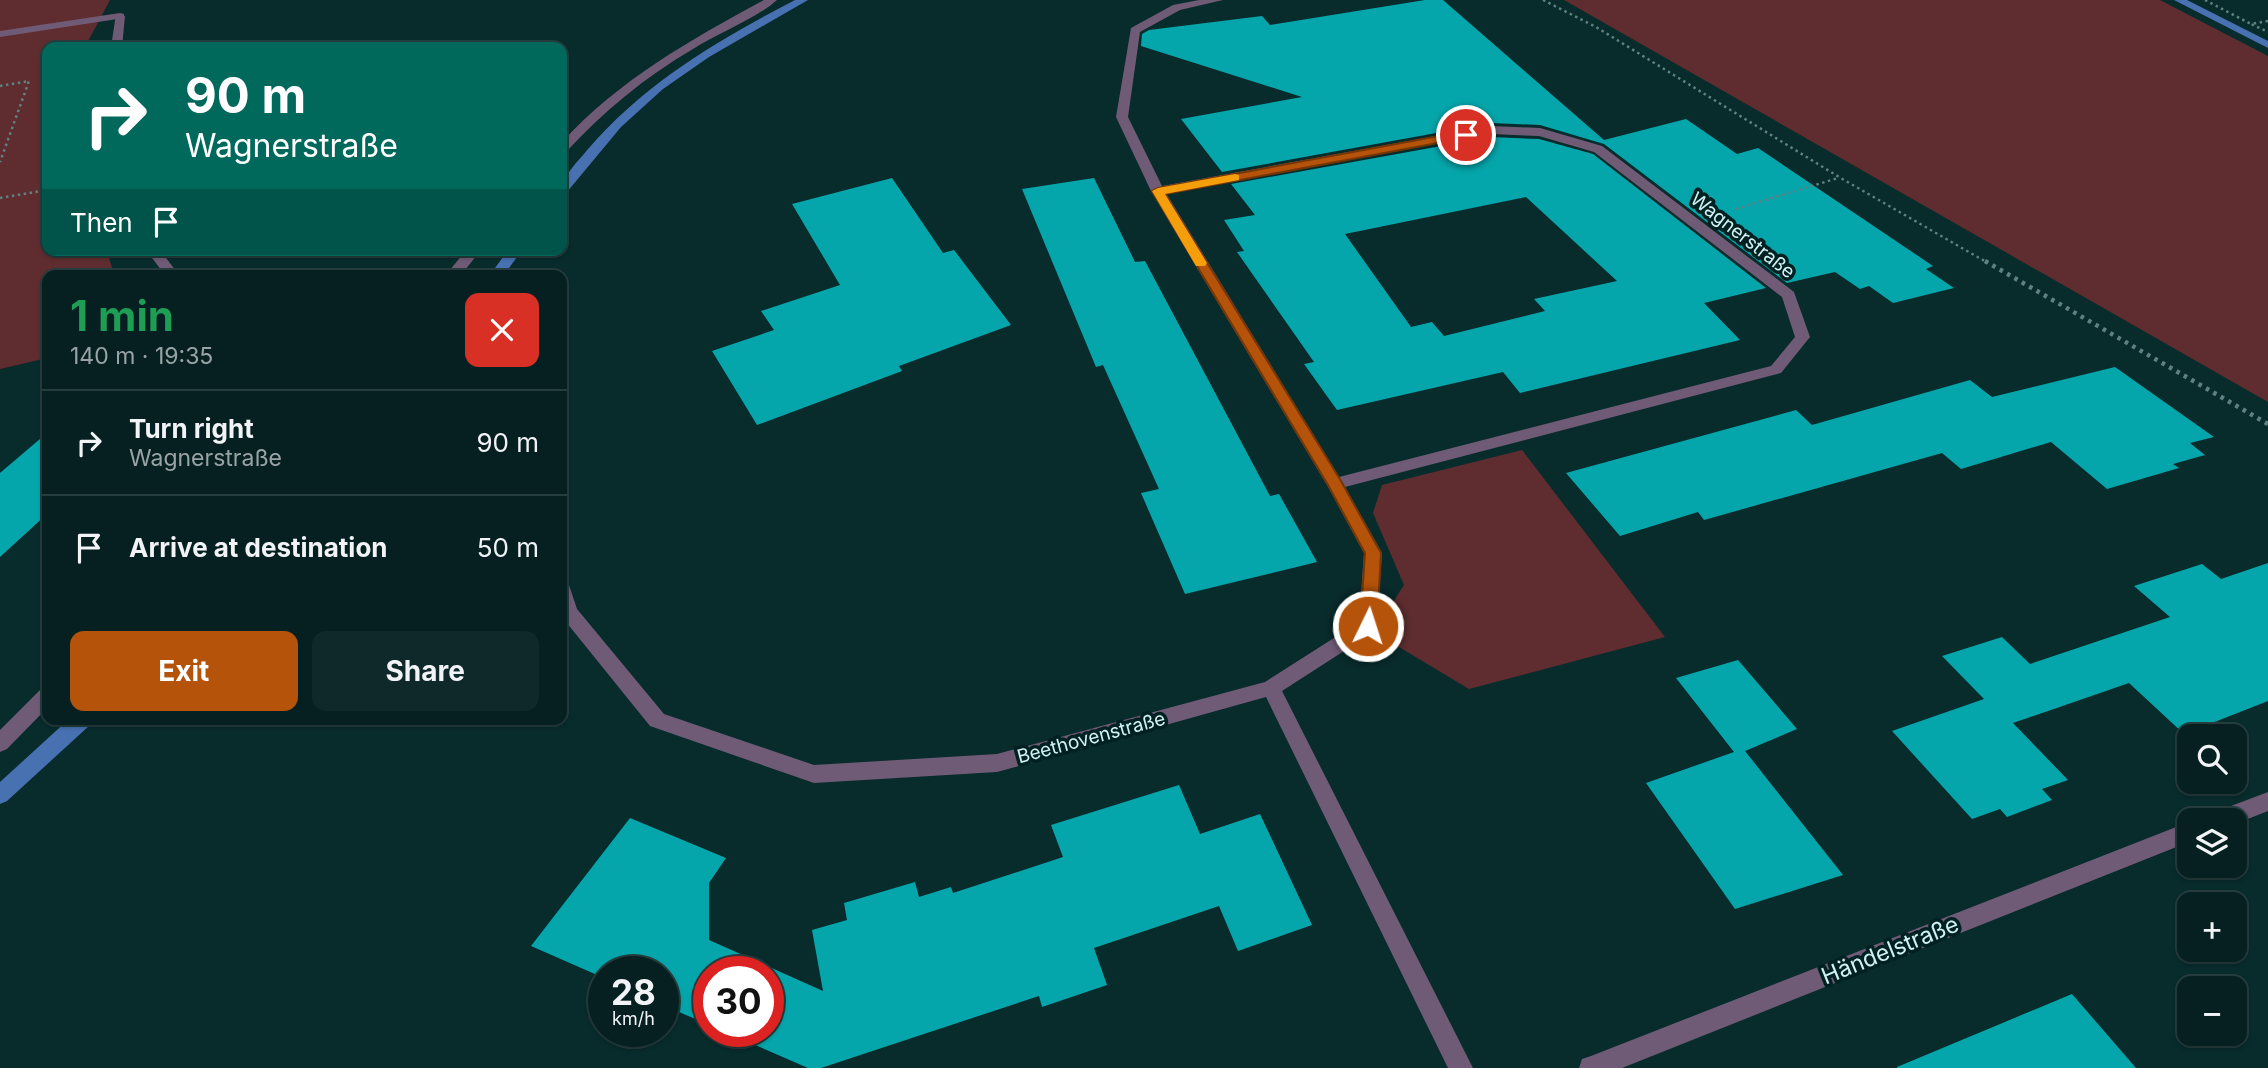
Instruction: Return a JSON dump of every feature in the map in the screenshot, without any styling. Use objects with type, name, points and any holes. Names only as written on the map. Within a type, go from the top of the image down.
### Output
[{"type":"street","points":[[567,144],[624,88],[670,56],[772,0]]},
{"type":"street","points":[[1218,0],[1177,6],[1135,30],[1122,117],[1158,191],[1335,484]]},
{"type":"street","points":[[0,34],[120,16],[117,42]]},
{"type":"street","name":"Wagnerstraße","points":[[1158,191],[1491,130],[1540,132],[1598,149],[1789,295],[1803,337],[1776,370],[1335,484]]},
{"type":"street","points":[[158,256],[168,270]]},
{"type":"street","points":[[457,270],[469,256]]},
{"type":"street","name":"Beethovenstraße","points":[[567,608],[657,720],[814,774],[997,763],[1271,688],[1368,626],[1373,553],[1335,484]]},
{"type":"street","points":[[1271,688],[1461,1068]]},
{"type":"street","points":[[0,743],[42,701]]},
{"type":"street","points":[[2247,809],[2268,801]]},
{"type":"street","name":"Händelstraße","points":[[1591,1068],[2177,837]]},
{"type":"path","points":[[1542,0],[1597,27],[1839,177],[2268,424]]},
{"type":"path","points":[[2205,0],[2268,32]]},
{"type":"path","points":[[2251,24],[2268,21]]},
{"type":"path","points":[[0,86],[29,81],[0,162]]},
{"type":"path","points":[[1695,221],[1839,177]]},
{"type":"path","points":[[0,198],[42,191]]},
{"type":"shaded area","points":[[0,0],[110,0],[88,42],[42,42],[42,256],[109,256],[113,270],[42,270],[42,359],[0,369]]},
{"type":"shaded area","points":[[1564,0],[2160,0],[2268,56],[2268,402]]},
{"type":"shaded area","points":[[1522,450],[1665,637],[1469,689],[1374,632],[1404,585],[1373,513],[1382,485]]},
{"type":"building","points":[[1425,0],[1443,0],[1604,140],[1686,119],[1737,154],[1758,148],[1933,266],[1926,269],[1954,288],[1893,303],[1869,286],[1860,289],[1835,272],[1787,283],[1604,144],[1540,125],[1491,123],[1222,172],[1181,119],[1302,97],[1141,46],[1142,34],[1149,30],[1262,16],[1270,25]]},
{"type":"building","points":[[1491,137],[1539,139],[1593,154],[1766,288],[1704,303],[1740,340],[1520,393],[1503,372],[1337,410],[1304,364],[1314,362],[1237,252],[1244,251],[1224,220],[1255,215],[1231,184]],"holes":[[[1526,197],[1617,281],[1534,299],[1545,311],[1444,336],[1432,322],[1411,327],[1345,234]]]},
{"type":"building","points":[[892,178],[943,253],[954,250],[1011,325],[899,366],[902,371],[757,425],[712,351],[774,330],[761,311],[840,285],[792,204]]},
{"type":"building","points":[[1094,178],[1135,262],[1145,261],[1270,496],[1279,494],[1317,562],[1185,594],[1141,493],[1159,489],[1103,365],[1096,367],[1022,189]]},
{"type":"building","points":[[2115,367],[2214,437],[2190,443],[2205,455],[2173,464],[2179,468],[2107,489],[2051,442],[1961,469],[1942,453],[1704,520],[1698,512],[1620,536],[1566,473],[1796,410],[1812,425],[1970,380],[1992,397]]},
{"type":"building","points":[[42,437],[42,519],[0,557],[0,473]]},
{"type":"building","points":[[2268,563],[2268,701],[2209,724],[2177,724],[2177,728],[2129,683],[2013,723],[2068,780],[2042,789],[2052,800],[2007,817],[2000,809],[1972,819],[1892,731],[1984,699],[1942,656],[2002,637],[2030,664],[2170,617],[2134,586],[2202,564],[2221,579]]},
{"type":"building","points":[[1738,660],[1797,729],[1745,751],[1843,875],[1735,909],[1646,783],[1734,752],[1676,678]]},
{"type":"building","points":[[1179,785],[1200,834],[1260,814],[1312,925],[1238,951],[1219,906],[1094,948],[1107,985],[1042,1007],[1039,996],[821,1068],[808,1068],[760,1047],[784,1047],[784,974],[823,991],[812,930],[847,920],[844,903],[915,882],[919,897],[951,887],[953,893],[1063,857],[1051,825]]},
{"type":"building","points":[[630,818],[726,858],[709,883],[709,940],[745,956],[693,956],[693,1018],[679,1012],[679,956],[588,956],[588,971],[531,946]]},
{"type":"building","points":[[2072,994],[2136,1068],[1897,1068],[1897,1067]]},
{"type":"waterway","points":[[567,183],[617,124],[658,87],[705,54],[803,0]]},
{"type":"waterway","points":[[2179,0],[2268,45]]},
{"type":"waterway","points":[[501,270],[511,256]]},
{"type":"waterway","points":[[0,795],[76,725]]},
{"type":"slow traffic","points":[[1201,263],[1158,191],[1235,177]]},
{"type":"route","points":[[1368,626],[1373,553],[1335,484],[1158,191],[1466,135]]}]
